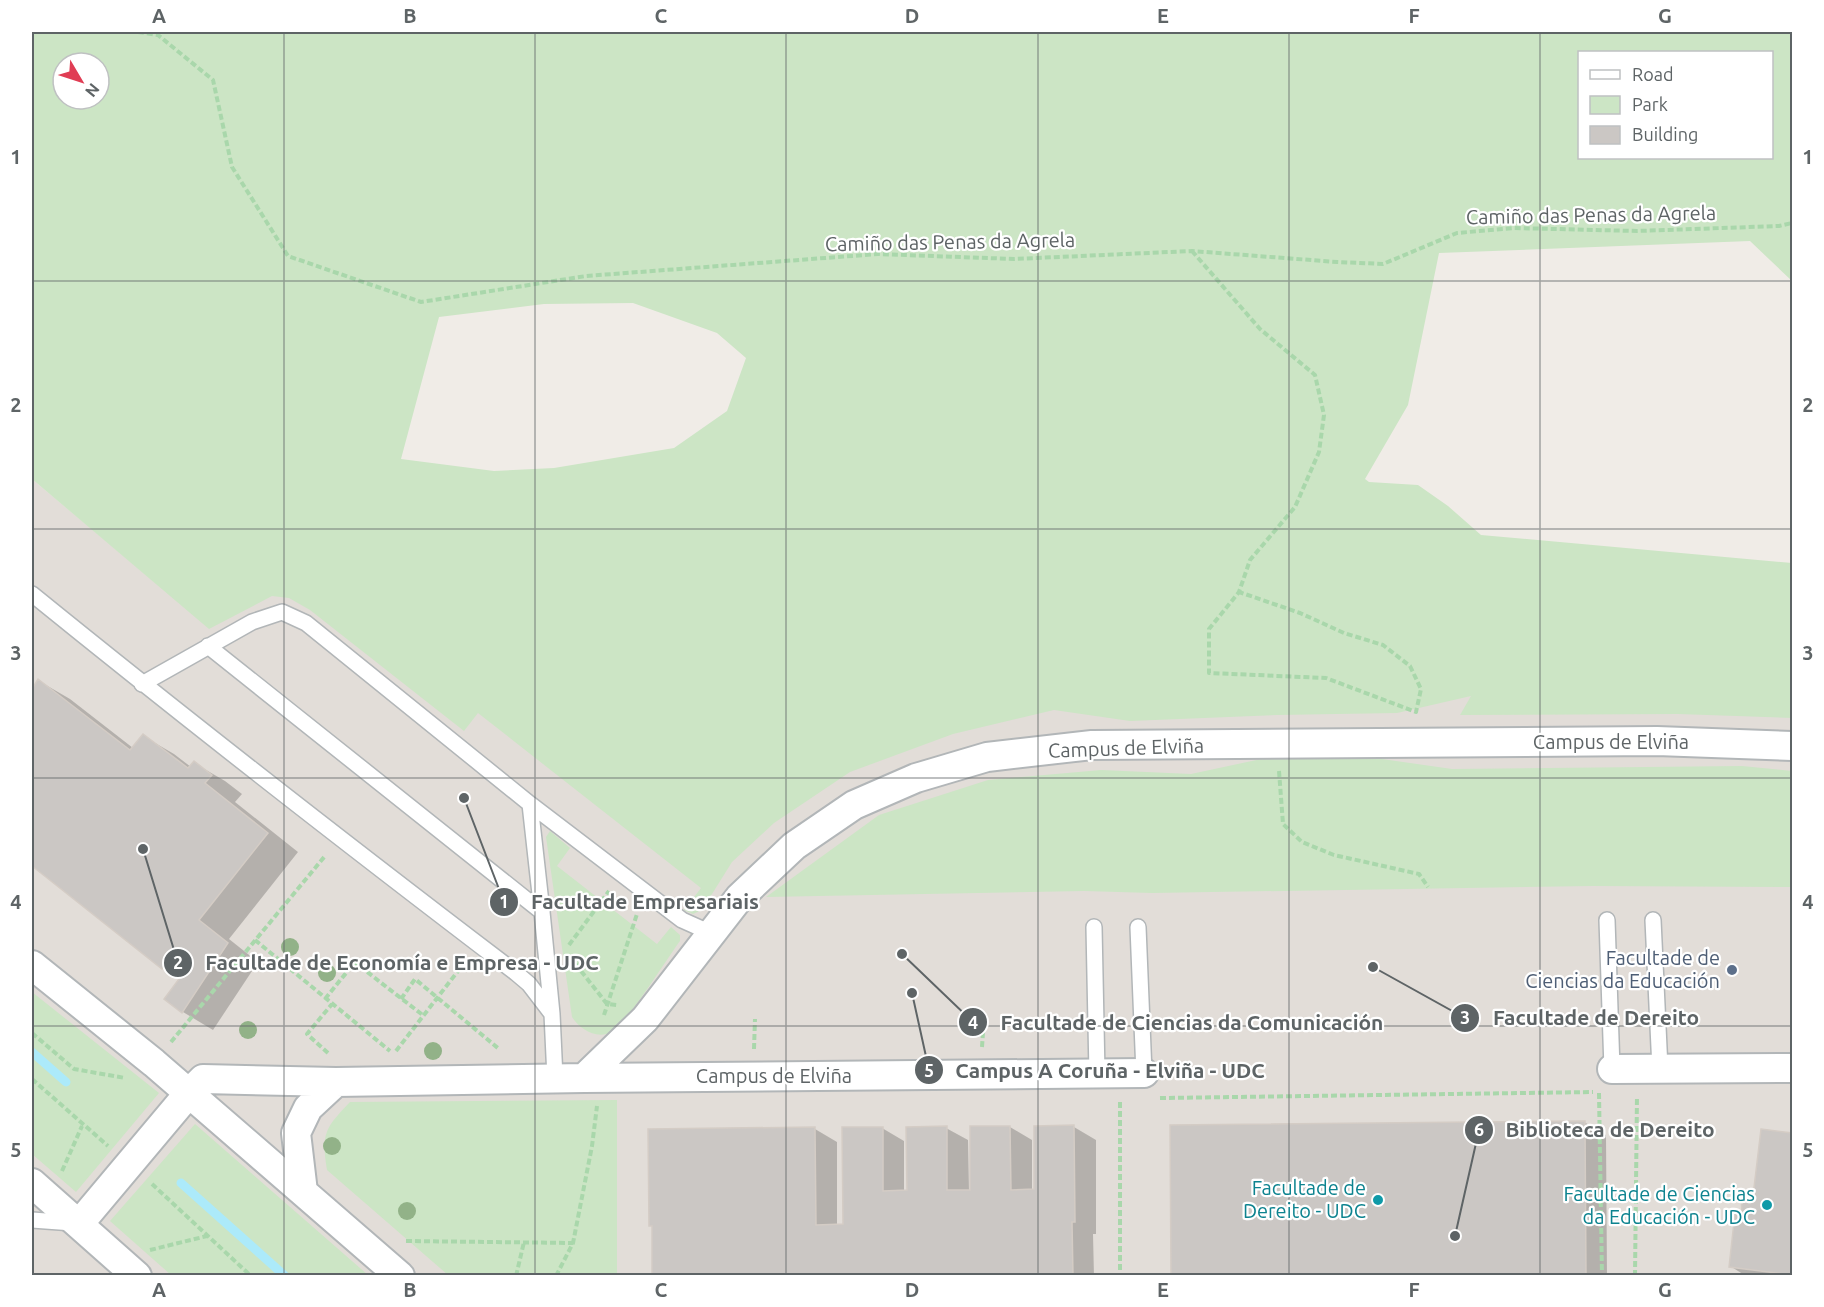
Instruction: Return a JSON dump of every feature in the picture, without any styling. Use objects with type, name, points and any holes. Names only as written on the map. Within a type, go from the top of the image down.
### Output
[{"type":"street","name":"Campus de Elviña","points":[[592,1078],[645,1020],[739,898],[794,846],[854,805],[916,778],[987,757],[1092,745],[1658,741],[1792,746]]},
{"type":"street","points":[[32,965],[154,1063],[400,1275]]},
{"type":"street","points":[[1612,1069],[1792,1068]]},
{"type":"street","name":"Campus de Elviña","points":[[79,1224],[203,1079],[334,1070],[555,1078],[1097,1074],[1150,1086]]},
{"type":"street","points":[[303,1192],[296,1133],[308,1108],[334,1070]]},
{"type":"street","points":[[34,1185],[128,1267]]},
{"type":"lane","points":[[32,594],[142,684],[529,984],[552,1014]]},
{"type":"lane","points":[[142,684],[252,622],[282,612],[306,623],[530,804],[682,920],[711,933]]},
{"type":"lane","points":[[208,646],[542,912]]},
{"type":"lane","points":[[530,804],[552,1014],[555,1078]]},
{"type":"lane","points":[[1607,920],[1612,1069]]},
{"type":"lane","points":[[1653,920],[1660,1069]]},
{"type":"lane","points":[[1094,927],[1097,1074]]},
{"type":"lane","points":[[1138,927],[1150,1086]]},
{"type":"lane","points":[[32,1220],[79,1224]]},
{"type":"path","name":"Camiño das Penas da Agrela","points":[[138,32],[158,35],[213,80],[232,167],[288,256],[422,302],[586,276],[878,254],[1014,259],[1191,251],[1383,264],[1457,233],[1514,228],[1637,231],[1792,223]]},
{"type":"path","points":[[1191,251],[1260,329],[1316,375],[1324,415],[1319,452],[1295,507],[1250,560],[1239,592],[1209,629],[1209,673],[1326,678],[1416,712],[1421,689],[1410,666],[1383,645],[1344,633],[1300,613],[1239,592]]},
{"type":"path","points":[[1278,744],[1282,824],[1302,842],[1334,855],[1419,874],[1428,887]]},
{"type":"path","points":[[32,1033],[74,1069],[118,1078],[141,1079],[340,839]]},
{"type":"path","points":[[622,873],[564,951],[607,1004],[652,1009]]},
{"type":"path","points":[[603,1021],[644,890]]},
{"type":"path","points":[[255,940],[393,1054]]},
{"type":"path","points":[[383,1055],[393,1054],[478,944]]},
{"type":"path","points":[[325,999],[354,961],[424,1016]]},
{"type":"path","points":[[401,999],[416,980],[499,1049]]},
{"type":"path","points":[[308,1034],[332,1004]]},
{"type":"path","points":[[172,1041],[181,1048]]},
{"type":"path","points":[[322,1058],[334,1070]]},
{"type":"path","points":[[556,1275],[573,1243],[592,1146],[592,1078]]},
{"type":"path","points":[[32,1079],[250,1275]]},
{"type":"path","points":[[1150,1086],[1599,1092],[1602,1275]]},
{"type":"path","points":[[1635,1275],[1636,1096]]},
{"type":"path","points":[[1120,1098],[1120,1275]]},
{"type":"path","points":[[34,1185],[59,1178],[82,1126]]},
{"type":"path","points":[[128,1267],[208,1236]]},
{"type":"path","points":[[405,1241],[573,1243]]},
{"type":"path","points":[[516,1275],[524,1242]]},
{"type":"shaded area","points":[[32,479],[157,584],[263,547],[825,665],[1792,692],[1792,1275],[32,1275]]},
{"type":"green space","points":[[32,32],[1792,32],[1792,281],[1750,241],[1439,253],[1408,405],[1365,479],[1369,482],[1418,485],[1448,506],[1481,535],[1792,563],[1792,718],[1678,714],[1460,715],[1471,696],[1397,713],[1130,721],[1054,710],[953,734],[850,772],[774,823],[732,862],[702,910],[693,914],[684,910],[701,888],[478,713],[464,731],[310,610],[289,598],[272,596],[209,629],[32,479]],"holes":[[[633,303],[717,333],[746,358],[727,411],[674,448],[554,468],[494,471],[401,459],[439,317],[544,304]]]},
{"type":"green space","points":[[1275,756],[1368,757],[1452,769],[1742,766],[1792,771],[1792,887],[1593,886],[766,897],[879,815],[988,780],[1101,770],[1191,774]]},
{"type":"green space","points":[[550,831],[570,848],[557,866],[657,944],[671,927],[680,935],[680,941],[636,1005],[618,1027],[606,1034],[589,1032],[579,1026],[572,1017],[546,837]]},
{"type":"green space","points":[[32,992],[159,1093],[76,1192],[32,1154]]},
{"type":"green space","points":[[617,1100],[617,1275],[448,1275],[327,1170],[325,1140],[327,1132],[330,1125],[350,1102]]},
{"type":"green space","points":[[195,1124],[368,1275],[171,1275],[110,1221]]},
{"type":"building","points":[[38,679],[130,750],[143,734],[188,768],[194,761],[212,775],[205,783],[268,833],[199,920],[228,943],[182,1013],[164,999],[179,979],[164,967],[162,969],[32,866],[32,689]]},
{"type":"building","name":"Facultade de Dereito - UDC","points":[[1585,1121],[1586,1276],[1171,1276],[1170,1125]]},
{"type":"building","points":[[1074,1125],[1073,1276],[652,1276],[648,1129],[815,1127],[816,1225],[843,1224],[842,1127],[883,1127],[883,1191],[907,1190],[906,1127],[947,1126],[947,1190],[970,1190],[970,1126],[1010,1126],[1011,1190],[1034,1189],[1034,1126]]},
{"type":"building","name":"Facultade de Ciencias da Educación - UDC","points":[[1761,1129],[1792,1133],[1792,1275],[1729,1267],[1735,1213],[1742,1214],[1741,1195],[1753,1196]]},
{"type":"waterway","points":[[32,1052],[66,1082]]},
{"type":"waterway","points":[[181,1183],[285,1276]]},
{"type":"place","name":"Facultade Empresariais","points":[[464,798]]},
{"type":"place","name":"Facultade de Economía e Empresa - UDC","points":[[143,849]]},
{"type":"place","name":"Facultade de Ciencias da Comunicación","points":[[902,954]]},
{"type":"place","name":"Facultade de Dereito","points":[[1373,967]]},
{"type":"place","name":"Facultade de Ciencias da Educación","points":[[1732,970]]},
{"type":"place","name":"Campus A Coruña - Elviña - UDC","points":[[912,993]]},
{"type":"place","name":"Facultade de Dereito - UDC","points":[[1378,1200]]},
{"type":"place","name":"Facultade de Ciencias da Educación - UDC","points":[[1767,1205]]},
{"type":"place","name":"Biblioteca de Dereito","points":[[1455,1236]]}]
